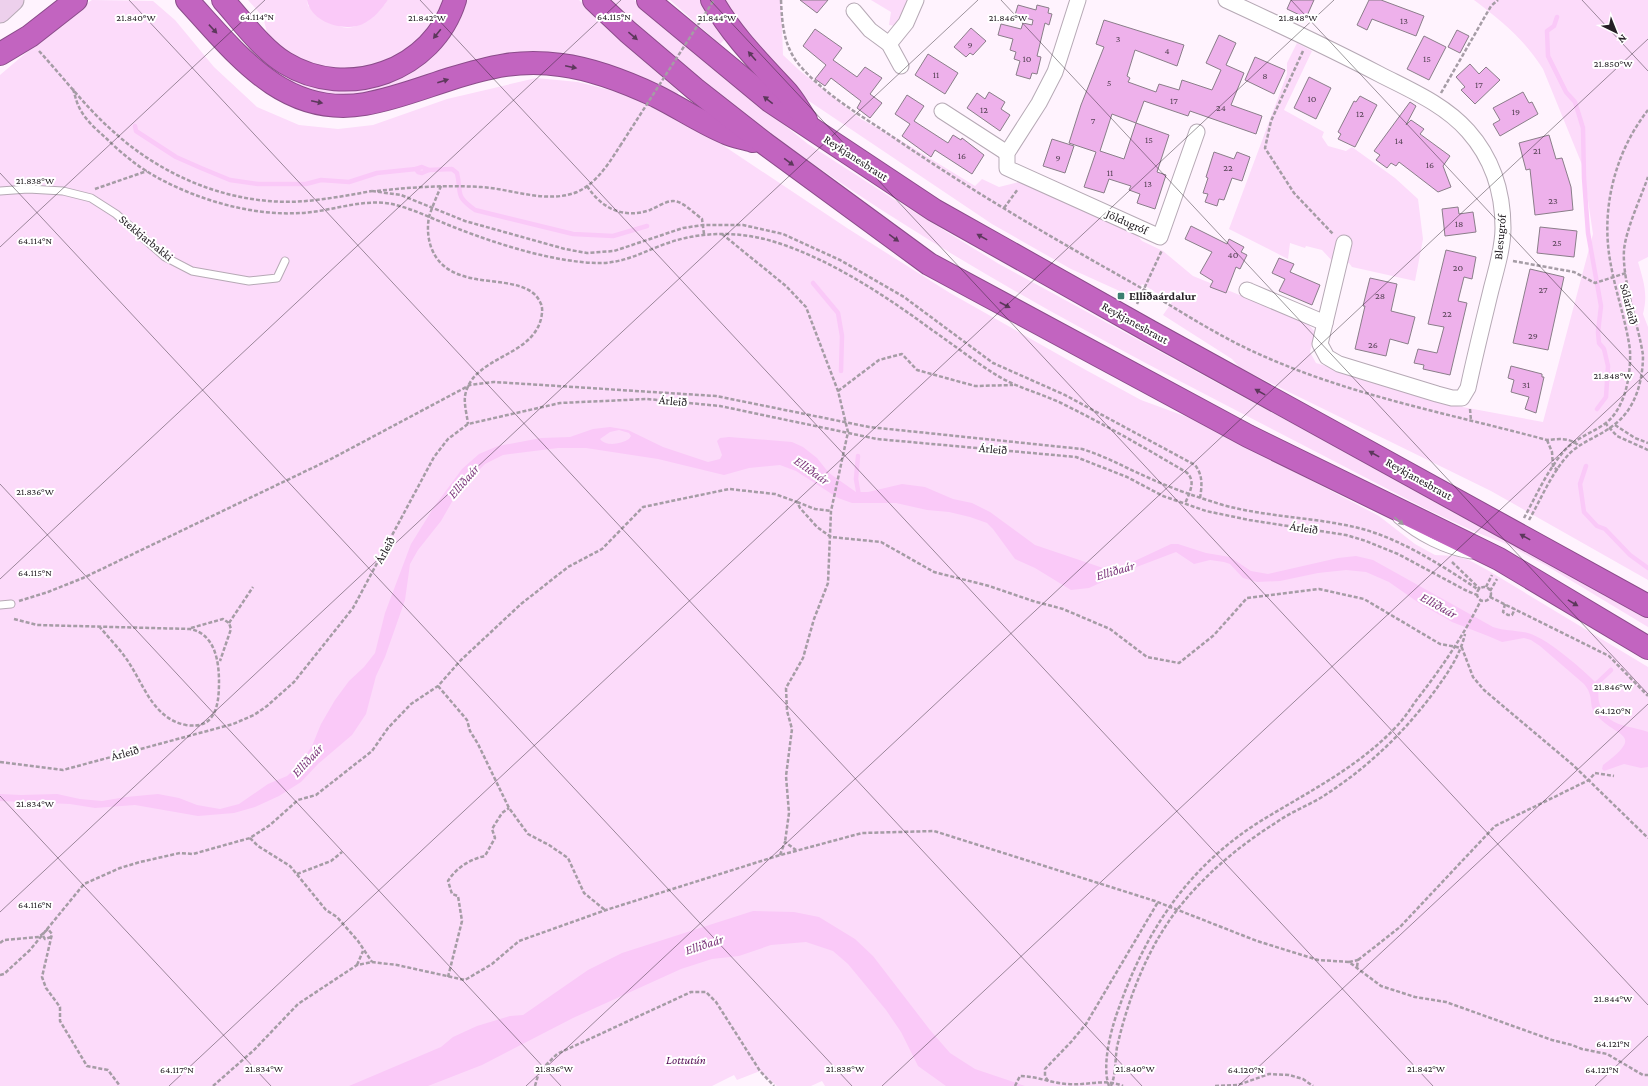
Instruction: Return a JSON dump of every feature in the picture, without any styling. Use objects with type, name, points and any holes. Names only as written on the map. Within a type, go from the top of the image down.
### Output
[{"type":"highway","points":[[0,54],[30,36],[76,0]]},
{"type":"highway","points":[[187,0],[253,70],[283,91],[311,101],[334,105],[364,104],[384,100],[502,64],[530,63],[561,65],[590,71],[627,84],[656,96],[726,133],[764,143]]},
{"type":"highway","points":[[223,0],[269,50],[283,62],[311,75],[347,80],[377,76],[396,69],[414,58],[444,25],[455,0]]},
{"type":"highway","points":[[234,0],[269,50]]},
{"type":"highway","points":[[594,0],[628,32],[764,143],[929,264],[1248,436],[1369,496],[1497,570],[1648,648]]},
{"type":"highway","name":"Reykjanesbraut","points":[[648,0],[770,102],[934,210],[1648,606]]},
{"type":"highway","points":[[713,0],[744,46],[769,75],[785,90],[812,130]]},
{"type":"main road","points":[[0,12],[13,0]]},
{"type":"main road","points":[[0,48],[59,0]]},
{"type":"street","points":[[889,44],[906,23],[916,0]]},
{"type":"street","points":[[942,111],[1007,153],[1048,89],[1055,72],[1078,0]]},
{"type":"street","name":"Blesugróf","points":[[1226,0],[1309,38],[1436,104],[1458,120],[1469,131],[1483,150],[1500,191],[1503,230],[1499,258],[1468,388],[1462,398],[1452,398],[1437,394],[1339,364],[1327,357],[1320,344],[1344,243]]},
{"type":"street","points":[[854,11],[870,30],[889,44],[901,66]]},
{"type":"street","name":"Jöldugróf","points":[[1007,153],[1007,168],[1160,237],[1197,132]]},
{"type":"street","points":[[1247,290],[1325,323]]},
{"type":"lane","name":"Stekkjarbakki","points":[[0,191],[28,189],[64,191],[91,198],[116,214],[165,257],[192,271],[249,281],[277,278],[285,261]]},
{"type":"lane","points":[[1016,256],[1052,268]]},
{"type":"lane","points":[[1217,360],[1240,381]]},
{"type":"lane","points":[[0,605],[11,604]]},
{"type":"path","points":[[39,50],[113,132],[131,147],[163,168],[210,189],[244,197],[269,200],[306,201],[372,191],[441,186],[464,186],[545,196],[563,196],[587,186],[601,174],[713,0]]},
{"type":"path","points":[[781,0],[782,23],[785,40],[794,59],[809,76],[826,90],[902,143],[1004,208],[1212,330],[1260,355],[1338,386],[1547,440],[1563,439],[1574,442],[1579,446]]},
{"type":"path","points":[[1440,95],[1491,6],[1498,0]]},
{"type":"path","points":[[1309,38],[1272,121],[1265,148],[1298,198],[1327,230],[1344,243]]},
{"type":"path","points":[[73,89],[78,106],[95,128],[132,161],[160,180],[211,200],[269,213],[299,213],[368,202],[383,202],[414,211],[474,235],[521,249],[566,260],[586,263],[620,262],[666,244],[704,234],[752,236],[796,249],[832,267],[900,307],[982,366],[1013,385],[1056,401],[1086,416],[1186,472],[1192,479],[1185,504]]},
{"type":"path","name":"Sólarleið","points":[[1523,518],[1564,451],[1574,442],[1610,419],[1622,399],[1628,382],[1630,363],[1628,338],[1609,259],[1607,227],[1609,201],[1613,182],[1626,147],[1648,110]]},
{"type":"path","points":[[78,195],[148,171]]},
{"type":"path","name":"Sólarleið","points":[[1528,521],[1568,456],[1579,446],[1615,424],[1632,403],[1641,380],[1643,368],[1641,343],[1626,273],[1624,249],[1631,222],[1648,177]]},
{"type":"path","points":[[441,186],[429,218],[429,240],[434,253],[444,266],[457,274],[471,279],[520,286],[536,295],[541,305],[542,314],[539,326],[533,337],[524,345],[488,365],[470,385],[465,396],[468,424]]},
{"type":"path","points":[[587,186],[599,202],[610,209],[622,213],[638,213],[674,201],[702,219],[704,234]]},
{"type":"path","points":[[1004,208],[1017,190]]},
{"type":"path","points":[[372,191],[401,195],[472,223],[565,249],[587,253],[614,252],[683,228],[703,225],[743,225],[777,232],[840,260],[904,297],[993,363],[1065,395],[1195,465],[1200,472],[1200,498]]},
{"type":"path","points":[[722,234],[786,286],[806,307],[838,391],[848,432],[831,511],[828,583],[814,619],[803,658],[786,688],[787,711],[792,728],[786,776],[789,813],[785,842],[780,855]]},
{"type":"path","points":[[1499,258],[1574,272],[1595,283],[1626,273]]},
{"type":"path","points":[[1137,304],[1157,263]]},
{"type":"path","points":[[838,391],[879,360],[902,354],[918,370],[975,386],[1013,385]]},
{"type":"path","name":"Árleið","points":[[11,604],[48,592],[83,578],[332,459],[470,385],[494,382],[535,383],[716,396],[846,423],[1082,449],[1200,498],[1247,511],[1365,530],[1387,537],[1479,589]]},
{"type":"path","name":"Árleið","points":[[0,762],[63,770],[233,724],[254,715],[267,706],[294,682],[353,608],[434,457],[448,439],[468,424],[560,403],[647,399],[720,406],[848,432],[860,436],[893,441],[1076,457],[1185,504],[1224,515],[1357,538],[1398,554],[1477,595]]},
{"type":"path","points":[[1605,423],[1609,428],[1625,440],[1648,450]]},
{"type":"path","points":[[1615,424],[1624,431],[1648,443]]},
{"type":"path","points":[[1547,440],[1552,452],[1553,467],[1558,470]]},
{"type":"path","points":[[0,975],[4,974],[43,936],[84,884],[120,868],[180,853],[193,854],[250,838],[270,825],[298,800],[316,795],[372,751],[388,728],[411,704],[438,686],[461,660],[521,604],[568,567],[602,549],[643,507],[729,489],[775,494],[815,509],[831,511]]},
{"type":"path","points":[[797,502],[800,508],[817,527],[831,537],[881,542],[934,572],[989,586],[1063,609],[1110,629],[1147,657],[1179,663],[1214,635],[1247,598],[1319,589],[1364,599],[1434,641],[1462,648]]},
{"type":"path","points":[[1456,565],[1479,589]]},
{"type":"path","points":[[1479,589],[1486,587],[1497,570]]},
{"type":"path","points":[[1490,597],[1490,591],[1497,570]]},
{"type":"path","points":[[1486,587],[1490,591]]},
{"type":"path","points":[[229,622],[254,588]]},
{"type":"path","points":[[1479,589],[1477,595],[1481,600]]},
{"type":"path","points":[[1481,600],[1485,601],[1490,597]]},
{"type":"path","points":[[1490,597],[1609,656],[1648,696]]},
{"type":"path","points":[[1465,631],[1462,648],[1445,676],[1427,702],[1383,751],[1322,797],[1277,821],[1240,848],[1206,878],[1177,910],[1152,951],[1141,973],[1126,1013],[1117,1048],[1113,1082],[1110,1086],[1107,1081],[1107,1054],[1116,1014],[1130,976],[1145,944],[1168,906],[1205,866],[1228,845],[1263,820],[1314,791],[1361,758],[1396,727],[1455,647],[1481,600]]},
{"type":"path","points":[[1505,604],[1503,608],[1504,612],[1508,615],[1512,615],[1515,609]]},
{"type":"path","points":[[14,619],[37,625],[99,626],[190,628],[223,619],[229,622],[231,629],[220,662],[219,697],[216,712],[205,722],[187,725],[160,711],[152,703],[125,656],[99,626]]},
{"type":"path","points":[[190,628],[201,632],[210,640],[220,662]]},
{"type":"path","points":[[1462,648],[1469,669],[1484,690],[1589,780],[1648,838]]},
{"type":"path","points":[[438,686],[467,720],[470,731],[478,744],[509,808],[528,834],[549,845],[568,858],[584,893],[606,910]]},
{"type":"path","points":[[214,1086],[254,1050],[298,1004],[357,965],[372,962],[397,965],[465,980],[492,964],[519,941],[606,910],[780,855],[862,834],[934,831],[1158,902],[1257,941],[1318,960],[1350,962],[1358,960],[1400,928],[1495,826],[1589,780],[1595,773],[1614,776]]},
{"type":"path","points":[[448,976],[462,921],[458,896],[452,894],[448,881],[452,874],[466,863],[485,856],[495,838],[492,829],[502,813],[509,808]]},
{"type":"path","points":[[250,838],[258,846],[290,866],[326,910],[337,917],[358,941],[372,962]]},
{"type":"path","points":[[785,842],[796,851]]},
{"type":"path","points":[[297,874],[331,861],[342,852]]},
{"type":"path","points":[[1048,1081],[1044,1076],[1045,1069],[1086,1024],[1158,902]]},
{"type":"path","points":[[48,930],[52,934],[42,977],[46,988],[60,1007],[60,1021],[87,1066],[108,1070],[120,1086]]},
{"type":"path","points":[[0,943],[4,940],[39,937],[48,930]]},
{"type":"path","points":[[43,936],[45,939],[51,937]]},
{"type":"path","points":[[357,965],[363,950]]},
{"type":"path","points":[[1357,967],[1358,960]]},
{"type":"path","points":[[1350,962],[1381,986],[1415,997],[1446,1002],[1552,1040],[1607,1054],[1643,1075],[1648,1074]]},
{"type":"path","points":[[535,1086],[539,1072],[557,1054],[691,992],[706,992],[716,1002],[760,1071],[774,1086]]},
{"type":"path","points":[[1215,1086],[1238,1085],[1269,1074],[1289,1075],[1303,1079],[1313,1086]]},
{"type":"path","points":[[1015,1086],[1020,1076],[1031,1076],[1067,1084],[1107,1081],[1123,1086]]},
{"type":"green space","name":"Lottutún","points":[[92,0],[153,1],[175,20],[214,67],[257,107],[299,125],[338,129],[373,125],[447,99],[536,78],[578,82],[629,95],[665,111],[715,140],[847,228],[950,293],[1084,369],[1141,400],[1198,421],[1379,516],[1415,544],[1435,555],[1456,556],[1469,560],[1648,667],[1648,1086],[825,1086],[822,1081],[811,1086],[777,1086],[760,1071],[737,1080],[734,1075],[712,1086],[0,1086],[0,75],[75,11]]},
{"type":"green space","points":[[248,0],[307,0],[308,6],[331,22],[346,28],[360,24],[373,16],[388,0],[446,0],[421,42],[369,74],[308,67],[284,50],[268,36],[263,17]]},
{"type":"green space","points":[[461,0],[579,0],[632,51],[679,92],[674,99],[624,73],[585,58],[531,53],[468,64],[432,73],[389,90],[356,98],[318,95],[286,83],[259,64],[261,58],[286,72],[398,74]]},
{"type":"green space","points":[[612,0],[634,0],[707,64],[808,144],[898,202],[999,264],[1254,403],[1604,589],[1648,616],[1648,627],[1547,566],[1504,543],[1473,531],[1424,508],[1211,398],[1105,341],[1000,282],[897,220],[797,153],[702,80]]},
{"type":"green space","points":[[670,0],[702,0],[726,38],[720,44]]},
{"type":"green space","points":[[724,0],[781,0],[783,55],[799,70],[861,119],[900,140],[975,186],[982,179],[999,187],[1019,182],[1137,235],[1142,241],[1163,251],[1193,276],[1306,322],[1315,332],[1310,352],[1316,363],[1437,398],[1457,406],[1543,422],[1593,234],[1583,167],[1543,69],[1528,48],[1512,31],[1474,0],[1648,0],[1648,257],[1638,262],[1645,288],[1643,314],[1648,327],[1648,580],[1491,491],[1240,368],[1232,359],[1163,315],[1172,302],[1142,284],[1135,298],[1071,269],[992,224],[794,91],[743,34]]},
{"type":"green space","points":[[871,0],[907,0],[903,16],[896,26],[889,25],[891,12]]},
{"type":"green space","points":[[1297,43],[1312,51],[1284,110],[1324,132],[1322,137],[1328,146],[1346,151],[1352,147],[1395,178],[1418,199],[1423,239],[1415,281],[1352,267],[1349,263],[1335,264],[1322,250],[1306,246],[1305,248],[1290,243],[1288,259],[1229,229],[1287,74],[1287,63]]},
{"type":"water","points":[[307,0],[388,0],[379,12],[366,22],[357,26],[342,27],[320,19],[314,13]]},
{"type":"water","name":"Elliðaár","points":[[610,427],[628,430],[663,447],[708,462],[720,459],[722,455],[717,441],[720,438],[729,437],[792,442],[803,447],[817,458],[829,473],[856,492],[868,492],[902,484],[925,487],[953,499],[972,503],[990,512],[1035,545],[1106,569],[1124,566],[1171,544],[1178,544],[1206,553],[1230,557],[1251,571],[1268,574],[1338,558],[1356,556],[1373,560],[1493,627],[1531,634],[1562,653],[1582,669],[1596,683],[1600,705],[1608,718],[1614,722],[1648,732],[1648,767],[1641,768],[1624,764],[1604,771],[1602,769],[1603,765],[1623,746],[1625,740],[1623,736],[1602,721],[1594,712],[1589,692],[1584,684],[1540,646],[1531,640],[1524,638],[1502,642],[1452,622],[1419,603],[1389,582],[1366,572],[1346,570],[1318,573],[1280,581],[1257,582],[1243,578],[1230,564],[1210,560],[1194,564],[1176,552],[1126,571],[1089,588],[1071,590],[1035,568],[1015,559],[987,523],[970,517],[896,503],[852,503],[838,498],[796,471],[780,465],[749,468],[724,475],[658,459],[586,448],[558,448],[503,455],[485,464],[468,481],[453,500],[441,521],[418,550],[410,564],[405,600],[385,657],[376,676],[366,714],[352,735],[318,764],[301,782],[279,796],[255,807],[234,813],[198,816],[135,805],[95,808],[70,804],[0,801],[0,794],[57,794],[80,799],[102,801],[158,794],[179,798],[197,805],[220,809],[239,804],[268,784],[287,776],[300,764],[312,746],[321,724],[335,700],[349,681],[364,667],[375,653],[385,613],[411,544],[434,507],[462,469],[479,454],[498,446],[541,438],[570,437],[593,429]],"holes":[[[619,430],[629,433],[631,436],[629,439],[614,444],[603,442],[600,439],[610,432]]]},
{"type":"water","name":"Elliðaár","points":[[753,911],[794,912],[819,917],[855,939],[873,956],[930,1030],[950,1053],[975,1069],[1025,1086],[946,1086],[918,1066],[901,1032],[886,1010],[848,964],[833,951],[806,942],[771,945],[739,956],[712,959],[681,969],[573,1018],[482,1065],[428,1086],[349,1086],[441,1047],[453,1037],[477,1026],[510,1016],[523,1015],[588,970],[622,953]]},
{"type":"building","points":[[800,0],[828,0],[817,13]]},
{"type":"building","points":[[1291,0],[1314,0],[1306,18],[1287,9]]},
{"type":"building","points":[[1369,0],[1381,0],[1424,16],[1416,36],[1372,19],[1367,30],[1357,25]]},
{"type":"building","points":[[1018,5],[1036,10],[1037,5],[1049,8],[1048,13],[1052,14],[1049,25],[1045,23],[1037,56],[1041,57],[1037,74],[1032,73],[1030,79],[1016,75],[1020,61],[1014,59],[1016,52],[1010,50],[1013,39],[998,35],[1001,24],[1021,29],[1023,23],[1032,25],[1033,20],[1015,15]]},
{"type":"building","points":[[1104,20],[1184,45],[1177,66],[1135,50],[1127,76],[1130,78],[1128,82],[1156,92],[1159,84],[1179,90],[1182,80],[1212,90],[1221,70],[1206,63],[1219,35],[1236,43],[1226,65],[1244,73],[1231,105],[1262,116],[1256,134],[1190,111],[1188,116],[1144,101],[1136,123],[1169,135],[1157,172],[1166,175],[1155,209],[1137,203],[1140,194],[1129,190],[1131,186],[1109,179],[1104,193],[1084,187],[1096,152],[1069,143],[1081,105],[1104,47],[1096,44]],"holes":[[[1112,114],[1136,123],[1124,159],[1100,151]]]},
{"type":"building","points":[[971,28],[986,41],[973,55],[970,53],[966,57],[954,47]]},
{"type":"building","points":[[815,29],[842,48],[833,60],[857,77],[865,67],[882,78],[870,94],[882,103],[870,118],[857,108],[861,101],[831,78],[825,86],[815,79],[826,65],[803,46]]},
{"type":"building","points":[[1457,30],[1469,36],[1460,53],[1448,47]]},
{"type":"building","points":[[1424,36],[1446,47],[1429,80],[1407,69]]},
{"type":"building","points":[[928,54],[958,73],[945,94],[915,75]]},
{"type":"building","points":[[1255,57],[1285,70],[1274,94],[1245,80]]},
{"type":"building","points":[[1470,64],[1479,74],[1486,67],[1500,80],[1475,104],[1461,90],[1465,87],[1456,77]]},
{"type":"building","points":[[1309,77],[1331,88],[1316,119],[1294,108]]},
{"type":"building","points":[[989,92],[1005,102],[1001,109],[1010,115],[1000,131],[967,108],[977,93],[985,99]]},
{"type":"building","points":[[1523,92],[1529,103],[1532,102],[1538,114],[1500,136],[1493,124],[1500,120],[1493,108]]},
{"type":"building","points":[[907,95],[924,106],[914,121],[948,143],[953,135],[961,140],[962,138],[984,155],[972,174],[935,150],[931,157],[902,136],[910,124],[895,114]]},
{"type":"building","points":[[1360,96],[1377,105],[1355,147],[1338,139],[1341,134],[1338,132],[1354,101],[1356,102]]},
{"type":"building","points":[[1410,102],[1416,106],[1406,125],[1411,120],[1424,129],[1420,134],[1450,156],[1443,166],[1451,187],[1438,192],[1399,162],[1396,166],[1391,163],[1387,168],[1376,160],[1380,155],[1374,151]]},
{"type":"building","points":[[1549,135],[1556,159],[1562,158],[1571,187],[1573,210],[1535,215],[1530,169],[1526,170],[1519,143]]},
{"type":"building","points":[[1052,139],[1074,146],[1065,173],[1043,166]]},
{"type":"building","points":[[1214,152],[1234,159],[1237,152],[1250,157],[1242,181],[1232,178],[1224,200],[1219,199],[1217,206],[1205,202],[1208,194],[1203,193],[1208,178],[1206,177]]},
{"type":"building","points":[[1458,207],[1459,214],[1473,212],[1476,232],[1445,236],[1442,209]]},
{"type":"building","points":[[1191,226],[1227,244],[1229,239],[1244,247],[1241,252],[1247,255],[1240,269],[1236,267],[1226,293],[1210,287],[1213,281],[1200,273],[1212,252],[1185,239]]},
{"type":"building","points":[[1540,227],[1577,231],[1574,257],[1537,253]]},
{"type":"building","points":[[1446,250],[1476,257],[1472,279],[1464,277],[1458,301],[1467,303],[1450,375],[1423,369],[1424,365],[1414,363],[1418,349],[1437,353],[1444,327],[1428,324]]},
{"type":"building","points":[[1279,258],[1294,264],[1290,272],[1320,285],[1312,305],[1279,291],[1285,279],[1272,273]]},
{"type":"building","points":[[1530,269],[1564,277],[1548,350],[1513,343]]},
{"type":"building","points":[[1370,278],[1397,284],[1391,311],[1415,317],[1408,344],[1390,339],[1386,356],[1355,349]]},
{"type":"building","points":[[1511,366],[1542,374],[1542,377],[1544,377],[1536,413],[1525,409],[1529,397],[1511,392],[1514,380],[1508,378]]},
{"type":"waterway","points":[[1557,17],[1554,26],[1547,31],[1548,56],[1566,92],[1575,102],[1583,128],[1584,178],[1588,233],[1601,306],[1598,332],[1599,343],[1604,349],[1608,366],[1606,397],[1597,409]]},
{"type":"waterway","points":[[135,126],[136,131],[176,157],[230,180],[258,184],[306,184],[321,180],[349,182],[377,173],[416,169],[418,172],[422,173],[429,170],[452,169],[457,173],[461,197],[475,210],[573,234],[613,236],[647,226]]},
{"type":"waterway","points":[[416,169],[422,167],[429,170]]},
{"type":"waterway","points":[[813,283],[838,313],[842,336],[841,371]]},
{"type":"waterway","points":[[858,456],[856,479],[859,496]]},
{"type":"waterway","points":[[1586,466],[1580,484],[1584,512],[1597,526],[1605,529],[1630,555],[1648,568]]},
{"type":"waterway","points":[[1592,688],[1611,670]]},
{"type":"place","name":"Elliðaárdalur","points":[[1121,296]]}]
